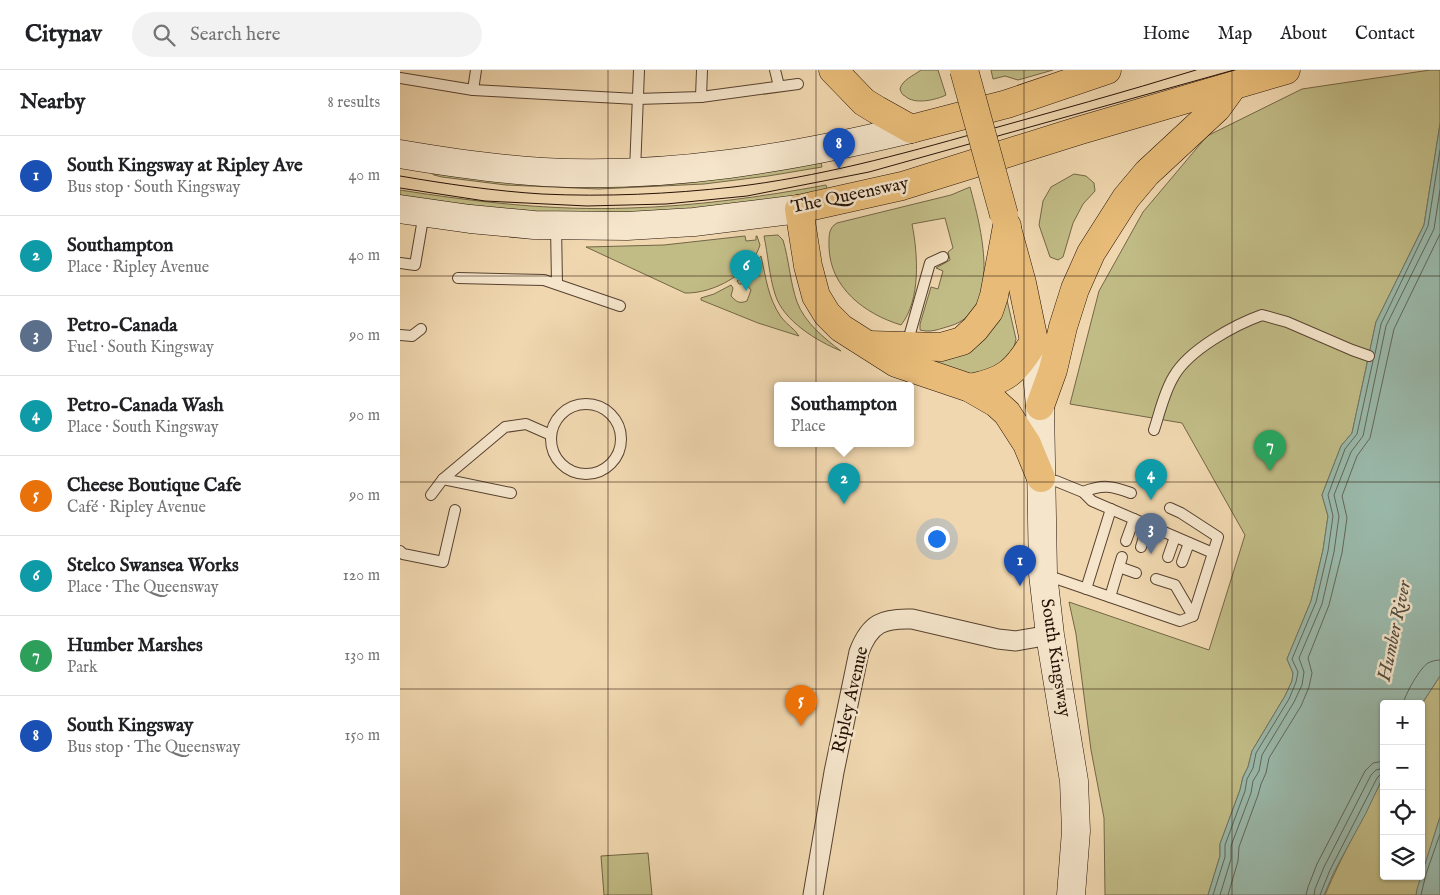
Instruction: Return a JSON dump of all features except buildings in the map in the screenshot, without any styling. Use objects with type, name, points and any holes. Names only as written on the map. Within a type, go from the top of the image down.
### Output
[{"type":"main road","points":[[833,70],[864,102],[911,129]]},
{"type":"main road","name":"South Kingsway","points":[[964,70],[1022,283],[1034,342],[1040,406],[1043,574],[1050,635],[1074,781],[1076,831],[1072,894]]},
{"type":"main road","name":"The Queensway","points":[[412,210],[534,225],[627,226],[694,222],[799,209],[902,186],[1286,70]]},
{"type":"main road","points":[[400,154],[456,163],[543,172],[636,172],[712,166],[767,159],[911,129],[1007,104],[1093,73]]},
{"type":"main road","points":[[1040,406],[1053,370],[1063,327],[1075,289],[1087,262],[1126,198],[1147,173],[1217,108],[1233,86]]},
{"type":"main road","points":[[799,209],[808,266],[816,296],[834,322],[896,363],[970,388],[996,403],[1007,413],[1027,444],[1041,480]]},
{"type":"main road","points":[[869,345],[934,348],[962,341],[983,321],[989,311],[994,296],[1005,221]]},
{"type":"main road","points":[[970,388],[990,383],[1011,372],[1034,342]]},
{"type":"street","name":"Ripley Avenue","points":[[813,895],[829,798],[857,661],[863,640],[869,632],[877,624],[884,621],[912,619],[998,639],[1016,641],[1050,635]]},
{"type":"lane","points":[[473,90],[476,70]]},
{"type":"lane","points":[[636,172],[639,70]]},
{"type":"lane","points":[[701,97],[702,70]]},
{"type":"lane","points":[[776,70],[779,86]]},
{"type":"lane","points":[[400,78],[473,90],[637,99],[701,97],[798,84]]},
{"type":"lane","points":[[400,263],[415,265],[412,210]]},
{"type":"lane","points":[[556,225],[557,284]]},
{"type":"lane","points":[[907,346],[930,262],[943,257]]},
{"type":"lane","points":[[458,278],[544,280],[620,306]]},
{"type":"lane","points":[[1154,430],[1166,392],[1183,364],[1210,343],[1253,318],[1262,315],[1274,318],[1369,356]]},
{"type":"lane","points":[[400,335],[412,336],[421,329]]},
{"type":"lane","points":[[580,404],[592,404],[612,415],[618,424],[621,446],[609,466],[593,473],[582,474],[572,471],[563,465],[556,456],[552,446],[551,435],[554,424],[565,411],[580,404]]},
{"type":"lane","points":[[432,495],[442,479],[506,427],[526,424],[551,435]]},
{"type":"lane","points":[[442,479],[511,493]]},
{"type":"lane","points":[[1041,480],[1056,481],[1084,492],[1092,501],[1213,553]]},
{"type":"lane","points":[[1084,492],[1097,486],[1116,487],[1131,493]]},
{"type":"lane","points":[[1170,508],[1218,537],[1193,616]]},
{"type":"lane","points":[[1086,589],[1111,509]]},
{"type":"lane","points":[[400,551],[403,554],[443,562],[455,510]]},
{"type":"lane","points":[[1126,541],[1134,519]]},
{"type":"lane","points":[[1141,547],[1148,524]]},
{"type":"lane","points":[[1168,557],[1175,537]]},
{"type":"lane","points":[[1182,562],[1189,543]]},
{"type":"lane","points":[[1110,597],[1120,562],[1135,569]]},
{"type":"lane","points":[[1043,574],[1180,621],[1193,616]]},
{"type":"lane","points":[[1160,577],[1176,581],[1193,616]]},
{"type":"shaded area","points":[[921,70],[938,70],[946,95],[937,99],[919,101],[909,99],[903,95],[900,89],[903,83]]},
{"type":"shaded area","points":[[991,70],[1053,70],[1018,80],[1005,76],[993,79]]},
{"type":"shaded area","points":[[1440,70],[1440,124],[1424,225],[1376,322],[1352,433],[1341,446],[1322,495],[1328,516],[1323,550],[1311,601],[1287,659],[1293,673],[1292,681],[1252,751],[1220,844],[1220,856],[1208,895],[1105,895],[1104,818],[1091,750],[1076,634],[1069,602],[1209,650],[1245,535],[1182,423],[1070,404],[1099,291],[1143,212],[1207,136],[1302,89]]},
{"type":"shaded area","points":[[820,157],[822,167],[768,176],[704,184],[598,189],[506,185],[442,177],[430,172]]},
{"type":"shaded area","points":[[1074,174],[1086,176],[1094,183],[1095,191],[1083,204],[1073,223],[1063,257],[1058,260],[1050,257],[1039,225],[1043,201],[1051,187]]},
{"type":"shaded area","points":[[826,185],[828,193],[661,213],[533,213],[400,197],[400,190],[515,205],[601,209],[679,205],[728,200]]},
{"type":"shaded area","points":[[970,187],[979,222],[984,264],[983,285],[977,303],[967,317],[950,326],[928,331],[920,330],[931,287],[938,289],[943,271],[936,268],[950,260],[948,252],[953,248],[945,218],[912,224],[916,249],[915,290],[912,303],[901,325],[875,314],[852,297],[843,287],[831,262],[829,236],[834,225],[951,195]]},
{"type":"shaded area","points":[[778,235],[783,240],[800,310],[816,330],[841,351],[802,329],[785,313],[779,304],[771,280],[764,236]]},
{"type":"shaded area","points":[[745,236],[746,241],[756,240],[757,236],[760,245],[756,255],[740,273],[719,286],[685,293],[586,247],[664,245]]},
{"type":"shaded area","points":[[761,256],[773,303],[781,317],[799,336],[758,323],[701,300],[701,298],[731,285],[733,288],[731,296],[735,300],[738,302],[747,301],[751,290],[746,284],[739,284],[737,281],[747,273]]},
{"type":"shaded area","points":[[1007,300],[1016,339],[1012,356],[975,379],[916,356]]},
{"type":"shaded area","points":[[1440,676],[1440,817],[1425,866],[1425,700]]},
{"type":"shaded area","points":[[1380,783],[1380,880],[1421,880],[1416,895],[1325,895]]},
{"type":"shaded area","points":[[648,853],[652,895],[604,895],[601,856]]},
{"type":"water","name":"Humber River","points":[[1440,124],[1440,676],[1424,700],[1380,700],[1380,783],[1324,895],[1208,895],[1220,856],[1220,844],[1252,751],[1292,681],[1293,673],[1287,659],[1311,601],[1323,550],[1328,516],[1322,495],[1341,446],[1352,433],[1376,322],[1424,225]]},
{"type":"water","points":[[1440,817],[1440,895],[1416,895],[1420,880],[1425,880],[1425,864]]},
{"type":"tram line","points":[[400,176],[488,189],[566,195],[638,194],[765,183],[889,157],[1196,70]]},
{"type":"tram line","points":[[400,188],[485,201],[587,206],[666,204],[747,196],[869,172],[1234,70]]},
{"type":"place","name":"South Kingsway","points":[[839,169]]},
{"type":"place","name":"Stelco Swansea Works","points":[[746,291]]},
{"type":"place","name":"Humber Marshes","points":[[1270,471]]},
{"type":"place","name":"Petro-Canada Wash","points":[[1151,500]]},
{"type":"place","name":"Southampton","points":[[844,504]]},
{"type":"place","name":"Petro-Canada","points":[[1151,554]]},
{"type":"place","name":"South Kingsway at Ripley Ave","points":[[1020,586]]},
{"type":"place","name":"Cheese Boutique Cafe","points":[[801,726]]}]
